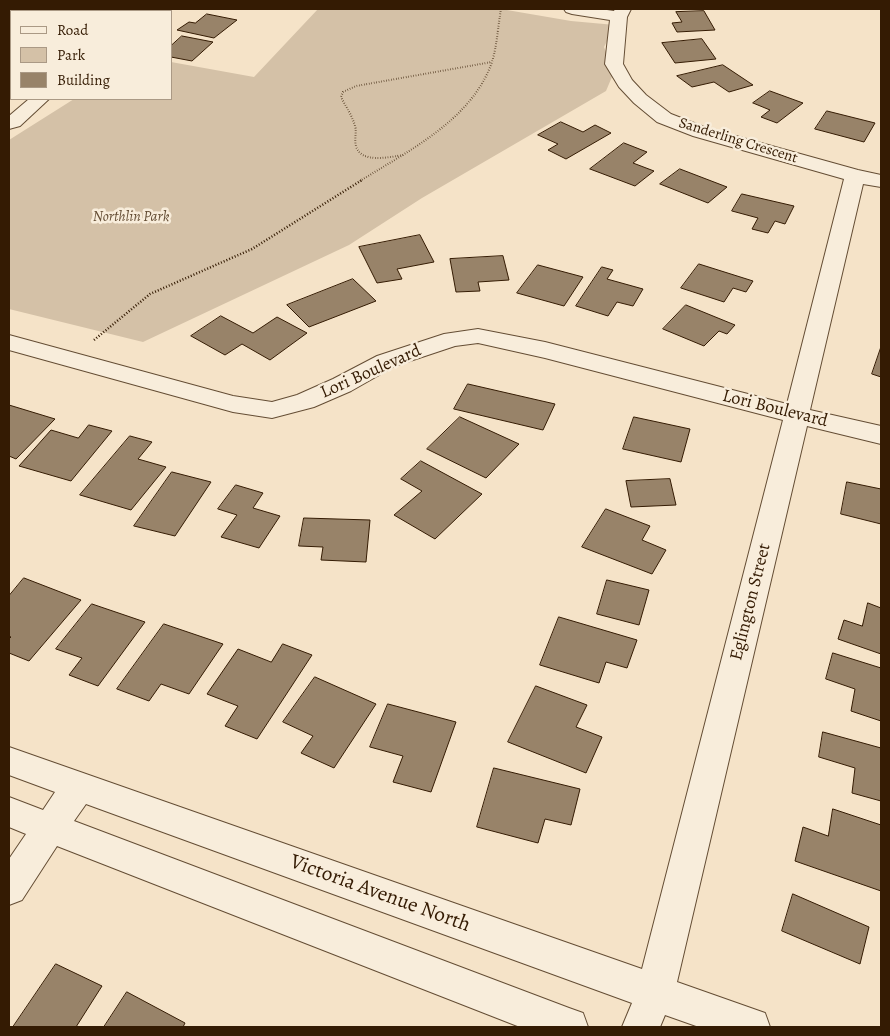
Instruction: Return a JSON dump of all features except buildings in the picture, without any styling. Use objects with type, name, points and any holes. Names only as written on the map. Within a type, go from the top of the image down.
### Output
[{"type":"street","points":[[572,9],[621,13]]},
{"type":"street","name":"Sanderling Crescent","points":[[621,13],[614,64],[625,83],[640,99],[664,118],[700,132],[868,178]]},
{"type":"street","points":[[9,123],[13,122],[39,100]]},
{"type":"street","name":"Eglington Street","points":[[641,1027],[655,993],[797,415],[868,178]]},
{"type":"street","name":"Lori Boulevard","points":[[9,342],[233,404],[272,410],[305,401],[342,385],[386,361],[452,339],[478,336],[545,350],[881,435]]},
{"type":"street","name":"Victoria Avenue North","points":[[9,761],[751,1027]]},
{"type":"street","points":[[9,888],[79,786]]},
{"type":"street","points":[[9,812],[569,1027]]},
{"type":"path","points":[[92,342],[150,294],[252,249],[441,131],[478,90],[492,62],[501,9]]},
{"type":"path","points":[[405,154],[377,157],[368,156],[360,151],[356,146],[355,124],[341,97],[343,92],[356,86],[492,62]]},
{"type":"green space","name":"Northlin Park","points":[[318,9],[501,9],[571,21],[615,25],[604,47],[614,72],[606,91],[422,198],[349,245],[143,342],[9,309],[9,140],[72,100],[172,100],[172,62],[254,77]]}]
